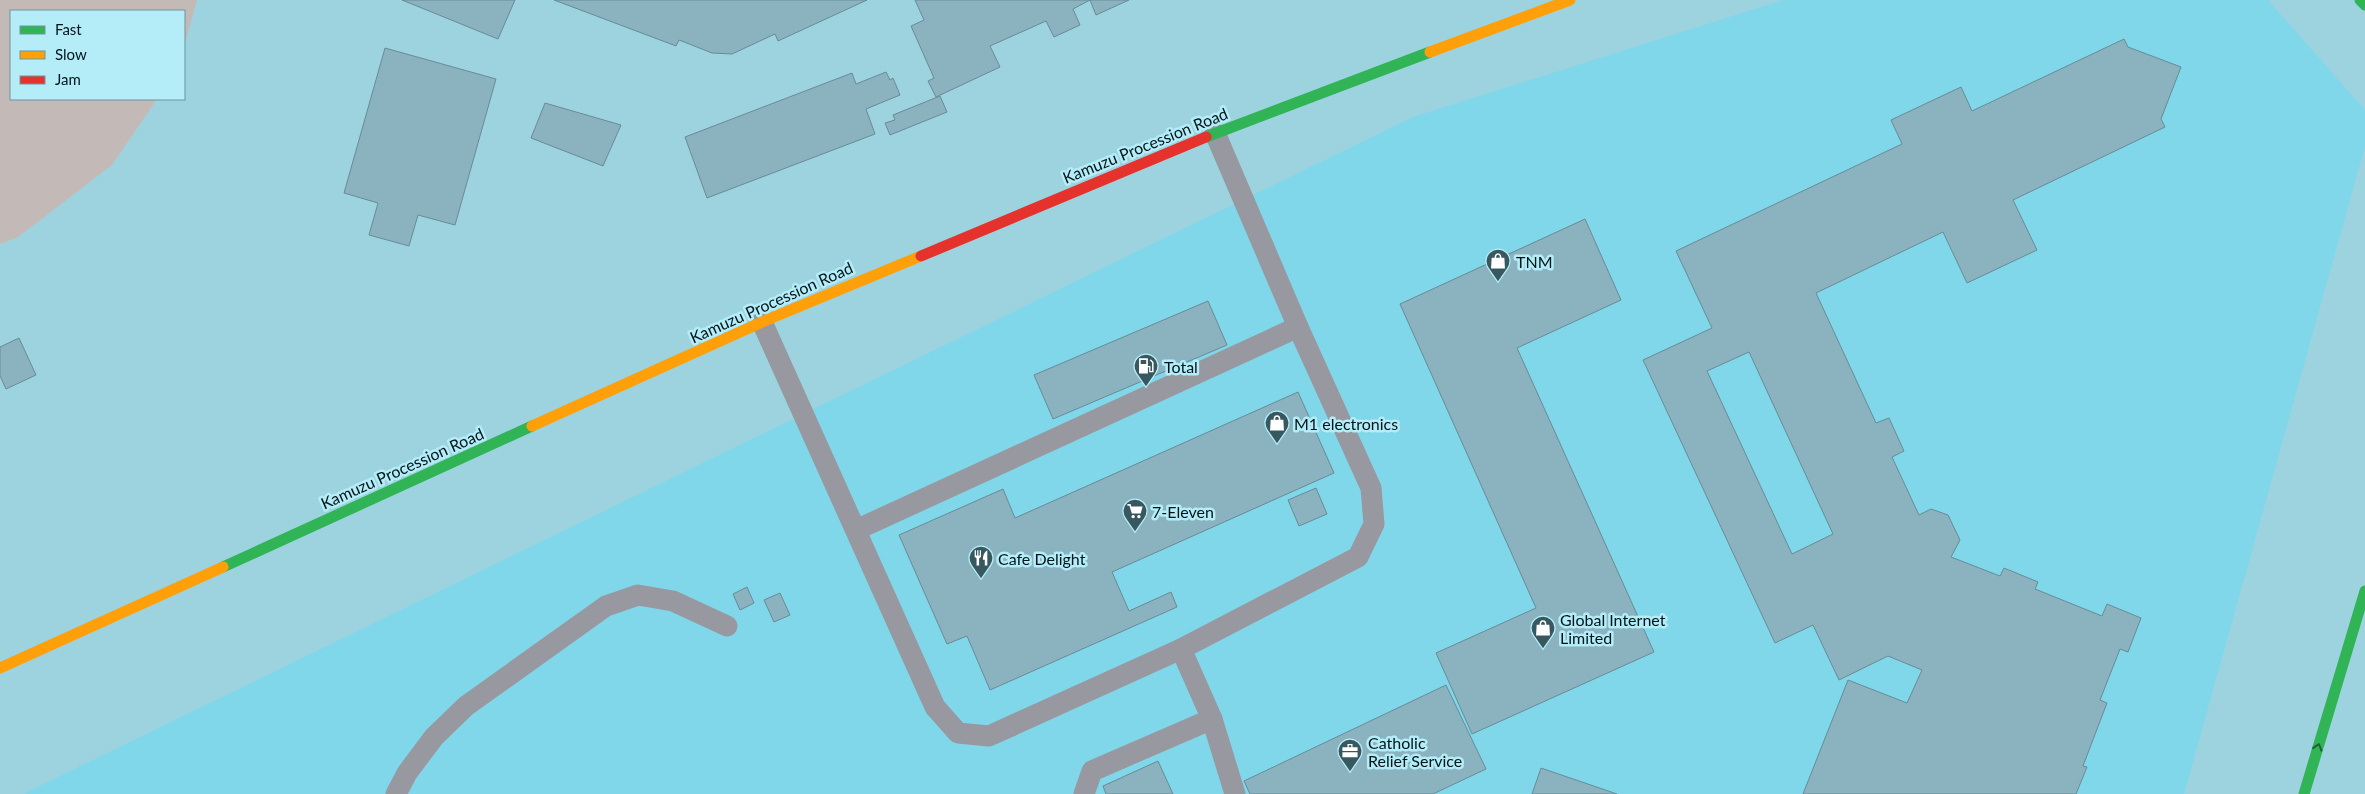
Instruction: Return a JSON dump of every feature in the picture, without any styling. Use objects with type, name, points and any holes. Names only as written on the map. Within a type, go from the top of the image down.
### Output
[{"type":"main road","name":"Kamuzu Procession Road","points":[[0,668],[762,322],[1215,132],[1570,0]]},
{"type":"main road","points":[[2360,0],[2365,5]]},
{"type":"main road","points":[[2304,794],[2365,591]]},
{"type":"lane","points":[[762,322],[935,707],[958,733],[989,736],[1181,649],[1358,557],[1374,524],[1371,488],[1298,327],[1215,132]]},
{"type":"lane","points":[[856,530],[1298,327]]},
{"type":"lane","points":[[396,794],[407,773],[434,737],[466,706],[606,606],[638,595],[673,601],[727,626]]},
{"type":"lane","points":[[1181,649],[1212,719],[1235,794]]},
{"type":"lane","points":[[1084,794],[1092,770],[1212,719]]},
{"type":"shaded area","points":[[0,0],[197,0],[185,43],[185,10],[10,10],[10,100],[156,100],[112,165],[18,237],[0,244]]},
{"type":"shaded area","points":[[1783,0],[2268,0],[2365,110],[2365,146],[2184,794],[23,794],[1413,117]]},
{"type":"building","points":[[402,0],[515,0],[498,39]]},
{"type":"building","points":[[554,0],[867,0],[778,41],[775,34],[732,54],[712,53],[679,40],[676,46]]},
{"type":"building","points":[[915,0],[1090,0],[1073,9],[1080,25],[1054,37],[1046,21],[990,46],[1000,67],[936,97],[928,81],[934,78],[911,26],[924,20]]},
{"type":"building","points":[[1090,0],[1129,0],[1096,15]]},
{"type":"building","points":[[2124,39],[2128,47],[2181,67],[2161,119],[2165,127],[2013,200],[2037,250],[1967,283],[1943,232],[1816,293],[1876,423],[1889,418],[1904,451],[1892,457],[1919,515],[1931,509],[1948,515],[1960,540],[1951,557],[2000,576],[2004,568],[2038,582],[2035,589],[2102,616],[2107,604],[2141,618],[2128,652],[2120,649],[2100,700],[2107,703],[2083,766],[2087,767],[2076,794],[1803,794],[1848,680],[1907,703],[1922,670],[1888,656],[1839,680],[1813,625],[1775,643],[1643,360],[1712,328],[1676,251],[1902,144],[1891,120],[1961,87],[1972,111]],"holes":[[[1749,352],[1833,534],[1792,554],[1707,371]]]},
{"type":"building","points":[[385,48],[496,79],[455,225],[418,215],[409,246],[369,235],[378,203],[344,193]]},
{"type":"building","points":[[886,72],[890,80],[893,78],[900,95],[866,109],[875,134],[707,198],[685,137],[852,73],[856,84]]},
{"type":"building","points":[[940,96],[947,112],[890,135],[885,123],[895,120],[893,115]]},
{"type":"building","points":[[545,103],[621,125],[603,166],[531,138]]},
{"type":"building","points":[[1585,219],[1621,300],[1517,348],[1654,652],[1472,734],[1436,653],[1536,608],[1400,304]]},
{"type":"building","points":[[1208,301],[1227,345],[1053,419],[1034,375]]},
{"type":"building","points":[[19,338],[36,375],[6,389],[0,376],[0,347]]},
{"type":"building","points":[[1298,392],[1334,473],[1112,572],[1129,611],[1171,592],[1177,607],[990,690],[967,636],[947,644],[899,535],[1003,489],[1015,518]]},
{"type":"building","points":[[1316,488],[1327,514],[1299,526],[1288,500]]},
{"type":"building","points":[[747,587],[754,603],[740,610],[733,594]]},
{"type":"building","points":[[780,593],[790,615],[774,622],[764,600]]},
{"type":"building","points":[[1446,685],[1486,769],[1433,794],[1250,794],[1244,781]]},
{"type":"building","points":[[1158,761],[1173,794],[1106,794],[1103,786]]},
{"type":"building","points":[[1541,768],[1617,794],[1532,794]]},
{"type":"traffic: fast","points":[[2360,0],[2365,5]]},
{"type":"traffic: fast","points":[[1206,137],[1430,52]]},
{"type":"traffic: fast","points":[[223,567],[532,426]]},
{"type":"traffic: fast","points":[[2304,794],[2365,591]]},
{"type":"traffic: slow","points":[[1430,52],[1570,0]]},
{"type":"traffic: slow","points":[[532,426],[762,322],[921,256]]},
{"type":"traffic: slow","points":[[0,668],[223,567]]},
{"type":"traffic: jam","points":[[921,256],[1206,137]]},
{"type":"place","name":"TNM","points":[[1498,282]]},
{"type":"place","name":"Total","points":[[1146,387]]},
{"type":"place","name":"M1 electronics","points":[[1277,444]]},
{"type":"place","name":"7-Eleven","points":[[1135,532]]},
{"type":"place","name":"Cafe Delight","points":[[981,579]]},
{"type":"place","name":"Global Internet Limited","points":[[1543,649]]},
{"type":"place","name":"Catholic Relief Service","points":[[1350,772]]}]
